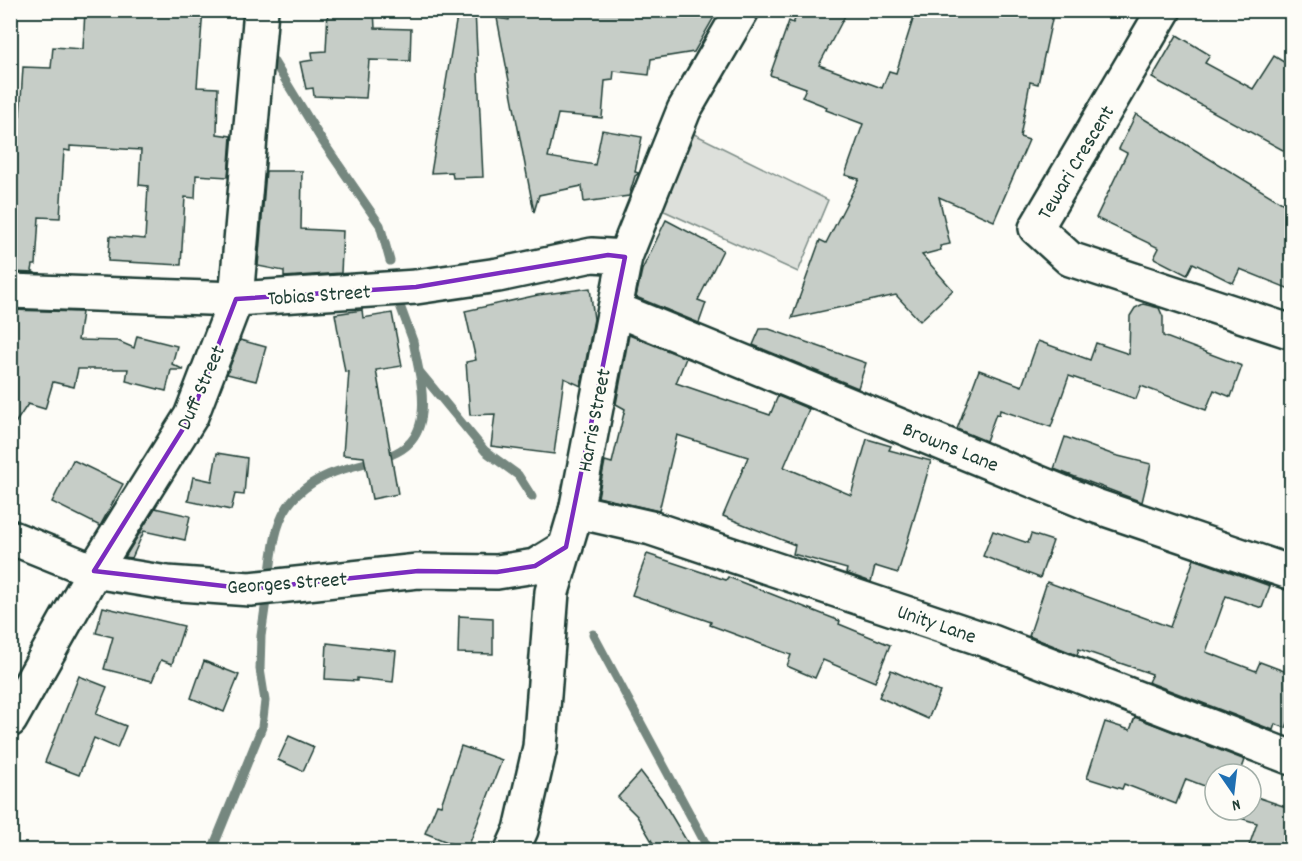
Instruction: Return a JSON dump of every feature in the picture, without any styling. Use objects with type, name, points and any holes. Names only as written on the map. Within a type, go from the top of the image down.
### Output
[{"type":"street","name":"Duff Street","points":[[10,720],[94,571],[191,416],[236,299],[261,10]]},
{"type":"street","name":"Harris Street","points":[[512,850],[530,796],[540,747],[552,592],[576,511],[625,257],[684,110],[742,10]]},
{"type":"street","name":"Tewari Crescent","points":[[1164,10],[1036,228],[1070,259],[1292,332]]},
{"type":"street","name":"Tobias Street","points":[[10,291],[236,299],[416,287],[498,275],[592,255],[625,257]]},
{"type":"street","name":"Browns Lane","points":[[615,309],[1093,505],[1292,573]]},
{"type":"street","name":"Unity Lane","points":[[576,511],[651,528],[992,642],[1292,758]]},
{"type":"street","name":"Georges Street","points":[[10,537],[94,571],[167,582],[250,589],[418,571],[497,572],[535,566],[566,547]]},
{"type":"highlighted area","points":[[608,255],[625,257],[566,547],[535,566],[497,572],[418,571],[250,589],[94,571],[191,416],[236,299],[416,287]]},
{"type":"shaded area","points":[[682,128],[828,200],[798,272],[649,204]]},
{"type":"building","points":[[85,10],[170,13],[171,10],[203,10],[197,87],[218,88],[217,134],[231,136],[228,177],[196,175],[195,198],[185,197],[181,265],[108,261],[110,236],[145,239],[148,186],[139,185],[141,150],[70,146],[70,151],[64,150],[60,218],[39,217],[36,265],[33,265],[32,271],[35,273],[10,272],[10,116],[20,116],[23,67],[51,68],[53,47],[83,49]]},
{"type":"building","points":[[328,10],[374,10],[375,28],[411,29],[410,61],[369,60],[366,98],[314,96],[313,88],[306,89],[300,62],[313,60],[312,52],[326,51]]},
{"type":"building","points":[[458,10],[475,10],[483,177],[453,178],[452,172],[431,173]]},
{"type":"building","points":[[511,10],[718,10],[694,52],[651,59],[649,75],[614,71],[613,80],[605,81],[602,118],[558,114],[548,157],[595,165],[602,130],[642,137],[635,172],[639,173],[635,176],[629,196],[584,202],[582,186],[539,195],[534,212],[497,18],[509,20]]},
{"type":"building","points":[[800,10],[848,10],[819,65],[882,88],[889,71],[896,73],[916,10],[1054,10],[1038,84],[1030,82],[1020,137],[1029,140],[994,221],[939,197],[950,244],[940,246],[941,250],[922,255],[953,290],[920,321],[896,295],[792,318],[820,240],[826,243],[859,179],[845,175],[863,124],[826,110],[827,107],[802,97],[806,88],[770,75],[789,21],[793,23]]},
{"type":"building","points":[[1177,35],[1210,55],[1205,63],[1253,89],[1274,56],[1292,67],[1292,155],[1152,78]]},
{"type":"building","points":[[1136,114],[1292,209],[1292,290],[1240,269],[1233,283],[1193,263],[1187,275],[1154,258],[1159,248],[1096,218],[1127,153],[1119,149]]},
{"type":"building","points":[[266,171],[302,171],[301,229],[343,231],[341,273],[284,277],[284,271],[258,266]]},
{"type":"building","points":[[666,220],[723,250],[698,300],[706,303],[699,323],[636,297],[642,270]]},
{"type":"building","points":[[590,288],[594,319],[581,386],[564,378],[554,454],[491,446],[495,414],[470,415],[466,362],[476,360],[465,311],[538,295]]},
{"type":"building","points":[[1143,304],[1159,308],[1163,317],[1163,336],[1242,366],[1231,397],[1214,390],[1206,410],[1141,386],[1136,399],[1069,376],[1051,427],[1000,410],[999,415],[996,414],[986,441],[957,429],[979,370],[1022,386],[1038,341],[1090,360],[1096,343],[1129,354],[1130,316],[1135,308]]},
{"type":"building","points":[[10,310],[82,312],[78,340],[118,341],[134,348],[137,336],[177,346],[172,364],[184,370],[171,370],[166,391],[126,381],[128,369],[78,369],[74,387],[53,382],[45,409],[28,404],[10,431]]},
{"type":"building","points":[[362,310],[363,318],[392,313],[402,366],[376,370],[398,494],[372,499],[364,457],[343,455],[349,371],[345,372],[335,314]]},
{"type":"building","points":[[760,329],[769,329],[866,363],[858,388],[753,345]]},
{"type":"building","points":[[629,335],[686,358],[676,383],[770,415],[778,396],[809,409],[784,467],[851,495],[867,439],[891,446],[889,450],[931,461],[898,573],[875,566],[871,582],[846,573],[847,569],[793,554],[795,545],[723,516],[748,457],[677,435],[659,511],[598,497],[605,461],[612,463],[625,409],[616,404]]},
{"type":"building","points":[[240,340],[266,347],[256,381],[227,374]]},
{"type":"building","points":[[1065,437],[1114,455],[1151,464],[1142,502],[1054,469]]},
{"type":"building","points":[[217,453],[247,458],[244,495],[235,494],[231,510],[188,501],[193,477],[212,481]]},
{"type":"building","points":[[73,460],[123,484],[100,526],[52,502]]},
{"type":"building","points":[[155,508],[190,516],[185,540],[144,531],[132,558],[125,557]]},
{"type":"building","points":[[993,531],[1028,543],[1031,534],[1053,541],[1040,578],[983,556]]},
{"type":"building","points":[[647,554],[726,580],[728,577],[840,621],[839,624],[890,645],[875,682],[823,660],[815,678],[787,666],[791,655],[710,625],[711,622],[632,595]]},
{"type":"building","points":[[1194,559],[1270,586],[1262,608],[1226,596],[1206,652],[1256,671],[1260,662],[1292,674],[1292,713],[1286,728],[1275,724],[1273,730],[1148,682],[1152,674],[1079,649],[1077,655],[1029,636],[1047,582],[1170,627]]},
{"type":"building","points":[[103,607],[184,626],[172,664],[161,660],[152,681],[104,669],[113,637],[96,633]]},
{"type":"building","points":[[459,616],[493,618],[493,654],[458,653]]},
{"type":"building","points":[[327,643],[396,651],[393,682],[357,678],[357,681],[325,679]]},
{"type":"building","points":[[204,661],[239,675],[224,712],[191,698]]},
{"type":"building","points":[[891,670],[940,692],[928,719],[879,697]]},
{"type":"building","points":[[79,676],[107,687],[96,714],[126,726],[117,748],[94,738],[79,775],[45,762]]},
{"type":"building","points":[[1135,717],[1245,760],[1244,762],[1203,762],[1203,785],[1186,779],[1176,804],[1124,784],[1122,789],[1087,778],[1105,722],[1130,730]]},
{"type":"building","points":[[289,736],[314,747],[303,771],[278,760]]},
{"type":"building","points":[[461,746],[502,760],[467,850],[425,833],[437,804],[441,805]]},
{"type":"building","points":[[641,772],[661,798],[692,850],[657,850],[637,816],[618,797]]},
{"type":"building","points":[[1263,799],[1292,809],[1292,850],[1264,850],[1249,846],[1257,823],[1254,822],[1263,822]]},
{"type":"waterway","points":[[268,52],[321,139],[380,225],[390,261]]},
{"type":"waterway","points":[[398,300],[413,341],[419,371],[485,451],[518,475],[532,497]]},
{"type":"waterway","points":[[269,580],[279,524],[283,513],[297,495],[319,479],[387,457],[405,447],[417,432],[423,407],[419,371]]},
{"type":"waterway","points":[[212,850],[262,727],[265,701],[260,669],[261,636],[267,594]]},
{"type":"waterway","points":[[593,634],[709,850]]}]
